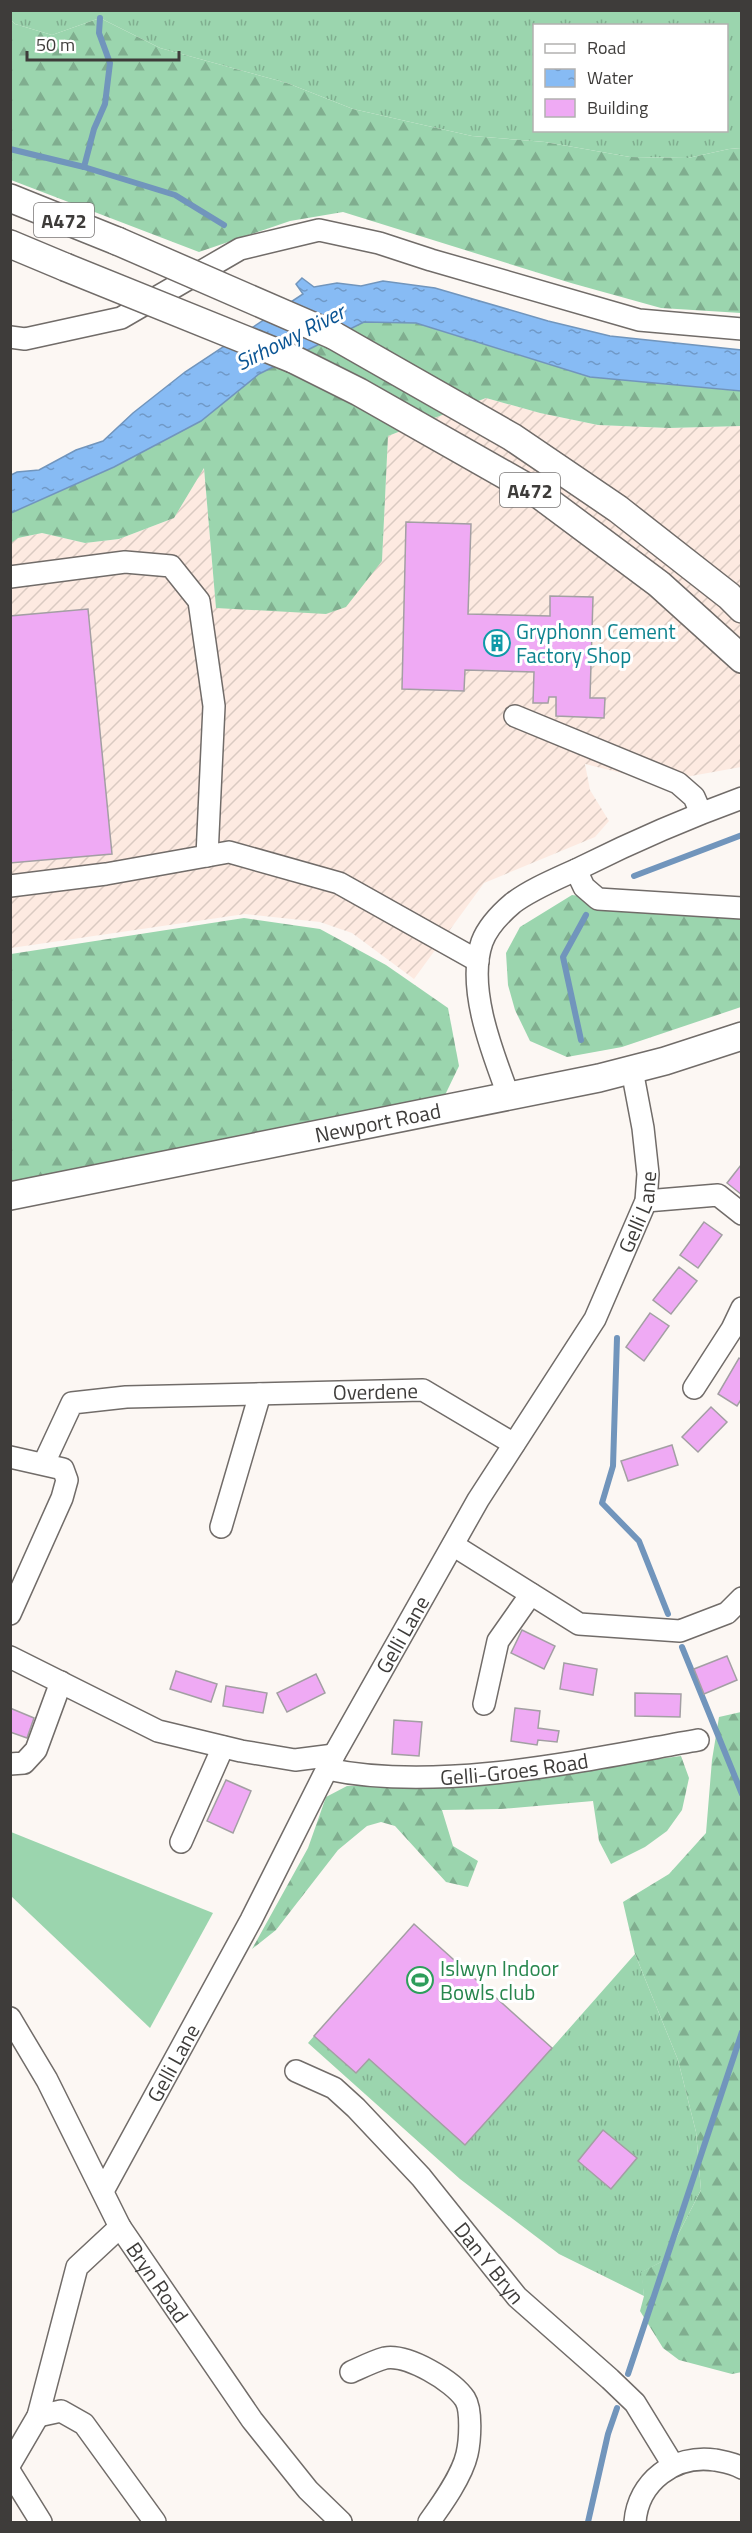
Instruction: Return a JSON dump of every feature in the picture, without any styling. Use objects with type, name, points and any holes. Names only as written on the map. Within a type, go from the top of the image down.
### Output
[{"type":"main road","name":"A472","points":[[10,198],[117,241],[333,335],[512,436],[618,509],[729,596],[741,609]]},
{"type":"main road","name":"A472","points":[[10,244],[293,359],[359,392],[537,493],[659,584],[741,658]]},
{"type":"main road","name":"Newport Road","points":[[10,1196],[509,1097],[632,1070],[741,1036]]},
{"type":"street","points":[[10,337],[25,339],[121,318],[240,249],[319,230],[379,243],[639,320],[741,329]]},
{"type":"street","points":[[10,577],[125,562],[171,566],[199,601],[214,706],[207,856]]},
{"type":"street","points":[[515,716],[678,783],[694,797],[701,813]]},
{"type":"street","points":[[509,1097],[497,1066],[480,1002],[478,961],[488,929],[499,916],[524,896],[701,813],[741,798]]},
{"type":"street","points":[[10,886],[106,874],[229,852],[339,883],[478,961]]},
{"type":"street","points":[[576,870],[590,894],[607,901],[741,908]]},
{"type":"street","name":"Gelli Lane","points":[[103,2191],[256,1911],[330,1762],[478,1500],[595,1319],[646,1202],[648,1174],[643,1128],[632,1070]]},
{"type":"street","points":[[646,1202],[718,1195],[741,1215]]},
{"type":"street","points":[[694,1388],[732,1329],[741,1308]]},
{"type":"street","name":"Overdene","points":[[44,1463],[72,1403],[126,1397],[423,1390],[514,1444]]},
{"type":"street","points":[[221,1527],[261,1394]]},
{"type":"street","points":[[10,1457],[63,1469],[67,1480],[62,1498],[10,1614]]},
{"type":"street","points":[[453,1545],[579,1624],[680,1631],[727,1613],[741,1598]]},
{"type":"street","points":[[484,1704],[498,1641],[531,1594]]},
{"type":"street","name":"Gelli-Groes Road","points":[[10,1657],[158,1731],[223,1747],[295,1760],[330,1762],[374,1777],[426,1777],[583,1760],[698,1740]]},
{"type":"street","points":[[10,1764],[24,1763],[36,1750],[61,1682]]},
{"type":"street","points":[[181,1842],[223,1747]]},
{"type":"street","name":"Bryn Road","points":[[10,2018],[47,2080],[120,2227],[252,2421],[308,2490],[340,2523]]},
{"type":"street","name":"Dan Y Bryn","points":[[296,2071],[334,2088],[356,2108],[421,2177],[518,2297],[635,2403],[673,2465]]},
{"type":"street","points":[[10,2464],[38,2416],[77,2267],[120,2227]]},
{"type":"street","points":[[351,2372],[387,2358],[417,2364],[443,2379],[466,2400],[470,2429],[467,2456],[446,2499],[429,2523]]},
{"type":"street","points":[[38,2416],[61,2411],[84,2424],[155,2523]]},
{"type":"street","points":[[635,2523],[643,2492],[656,2476],[673,2465],[690,2460],[706,2459],[734,2463],[741,2468]]},
{"type":"street","points":[[10,2472],[41,2523]]},
{"type":"shaded area","points":[[486,398],[540,413],[598,425],[669,428],[741,426],[741,767],[658,782],[585,764],[590,790],[609,821],[595,837],[484,883],[414,979],[352,933],[320,922],[245,914],[11,948],[10,543],[18,538],[42,533],[85,543],[119,539],[174,518],[204,467],[216,608],[382,561],[388,436]]},
{"type":"green space","points":[[10,11],[741,11],[741,148],[688,158],[630,157],[545,142],[472,136],[353,109],[287,83],[160,48],[100,18],[52,35],[15,24],[11,20]]},
{"type":"green space","points":[[100,18],[160,48],[287,83],[353,109],[472,136],[545,142],[630,157],[688,158],[741,148],[741,313],[661,308],[571,283],[343,212],[290,221],[199,252],[11,180],[11,20],[15,24],[52,35]]},
{"type":"green space","points":[[364,322],[416,323],[590,377],[741,391],[741,426],[669,428],[598,425],[540,413],[486,398],[388,436],[382,561],[346,607],[326,614],[216,608],[204,468],[174,518],[119,539],[85,543],[42,533],[18,538],[11,543],[11,513],[114,467],[201,421],[259,374]]},
{"type":"green space","points":[[572,895],[742,917],[741,1007],[622,1047],[567,1057],[530,1041],[515,1010],[508,985],[506,953],[520,927]]},
{"type":"green space","points":[[244,918],[320,929],[386,965],[448,1008],[459,1066],[445,1095],[395,1108],[11,1187],[11,954]]},
{"type":"green space","points":[[741,1712],[742,2372],[732,2374],[679,2360],[663,2348],[640,2311],[644,2296],[641,2272],[665,2260],[701,2190],[696,2132],[678,2060],[635,1954],[623,1902],[669,1874],[706,1833],[712,1760],[719,1717]]},
{"type":"green space","points":[[681,1756],[689,1778],[682,1810],[667,1831],[645,1847],[611,1864],[599,1841],[593,1801],[501,1809],[442,1810],[453,1846],[478,1861],[468,1887],[446,1882],[395,1826],[381,1822],[367,1826],[338,1850],[276,1930],[252,1949],[308,1848],[326,1797],[347,1786],[414,1786],[542,1774]]},
{"type":"green space","points":[[11,1832],[213,1913],[150,2028],[11,1896]]},
{"type":"green space","points":[[635,1954],[678,2060],[696,2132],[701,2190],[665,2260],[642,2272],[644,2296],[559,2254],[460,2179],[308,2043],[314,2036],[356,2073],[369,2059],[552,2048]]},
{"type":"water","name":"Sirhowy River","points":[[302,278],[314,287],[337,283],[361,286],[383,281],[435,288],[548,321],[610,336],[741,350],[741,391],[590,377],[416,323],[364,322],[259,374],[201,421],[114,467],[11,513],[11,475],[17,472],[39,470],[76,450],[103,441],[133,413],[185,372],[303,294],[296,284]]},
{"type":"building","name":"Gryphonn Cement Factory Shop","points":[[406,522],[471,524],[468,614],[550,616],[550,596],[593,597],[590,698],[605,698],[604,718],[556,716],[556,697],[549,697],[548,703],[533,703],[534,672],[465,670],[464,691],[402,689]]},
{"type":"building","points":[[88,609],[112,854],[10,863],[10,616]]},
{"type":"building","points":[[742,1165],[742,1195],[727,1183]]},
{"type":"building","points":[[704,1222],[722,1235],[698,1268],[680,1255]]},
{"type":"building","points":[[679,1267],[697,1281],[671,1314],[653,1300]]},
{"type":"building","points":[[650,1313],[669,1326],[644,1361],[626,1347]]},
{"type":"building","points":[[739,1358],[742,1360],[742,1398],[737,1406],[718,1394]]},
{"type":"building","points":[[711,1407],[727,1422],[698,1452],[682,1437]]},
{"type":"building","points":[[672,1445],[678,1465],[628,1481],[621,1461]]},
{"type":"building","points":[[522,1630],[555,1646],[544,1669],[511,1653]]},
{"type":"building","points":[[727,1656],[737,1680],[704,1694],[694,1669]]},
{"type":"building","points":[[564,1663],[597,1669],[593,1695],[560,1689]]},
{"type":"building","points":[[176,1671],[217,1684],[211,1702],[170,1689]]},
{"type":"building","points":[[316,1674],[325,1693],[287,1712],[277,1693]]},
{"type":"building","points":[[226,1686],[267,1693],[263,1713],[223,1706]]},
{"type":"building","points":[[635,1693],[681,1694],[680,1717],[635,1716]]},
{"type":"building","points":[[10,1708],[34,1718],[27,1738],[10,1732]]},
{"type":"building","points":[[515,1708],[540,1711],[538,1728],[559,1731],[557,1742],[538,1740],[537,1745],[511,1741]]},
{"type":"building","points":[[394,1720],[422,1722],[419,1756],[392,1754]]},
{"type":"building","points":[[226,1780],[251,1791],[233,1833],[207,1821]]},
{"type":"building","name":"Islwyn Indoor Bowls club","points":[[414,1924],[552,2048],[465,2145],[369,2059],[356,2073],[314,2036]]},
{"type":"building","points":[[603,2130],[637,2158],[611,2189],[578,2161]]},
{"type":"waterway","points":[[84,167],[94,129],[105,104],[110,63],[99,33],[100,18]]},
{"type":"waterway","points":[[10,149],[84,167],[175,195],[224,225]]},
{"type":"waterway","points":[[634,876],[742,835]]},
{"type":"waterway","points":[[581,1040],[563,957],[586,915]]},
{"type":"waterway","points":[[617,1338],[613,1466],[602,1503],[639,1541],[668,1614]]},
{"type":"waterway","points":[[682,1647],[742,1794]]},
{"type":"waterway","points":[[628,2374],[742,2032]]},
{"type":"waterway","points":[[588,2522],[608,2434],[617,2408]]},
{"type":"place","name":"Gryphonn Cement Factory Shop","points":[[497,643]]},
{"type":"place","name":"Islwyn Indoor Bowls club","points":[[420,1980]]}]
